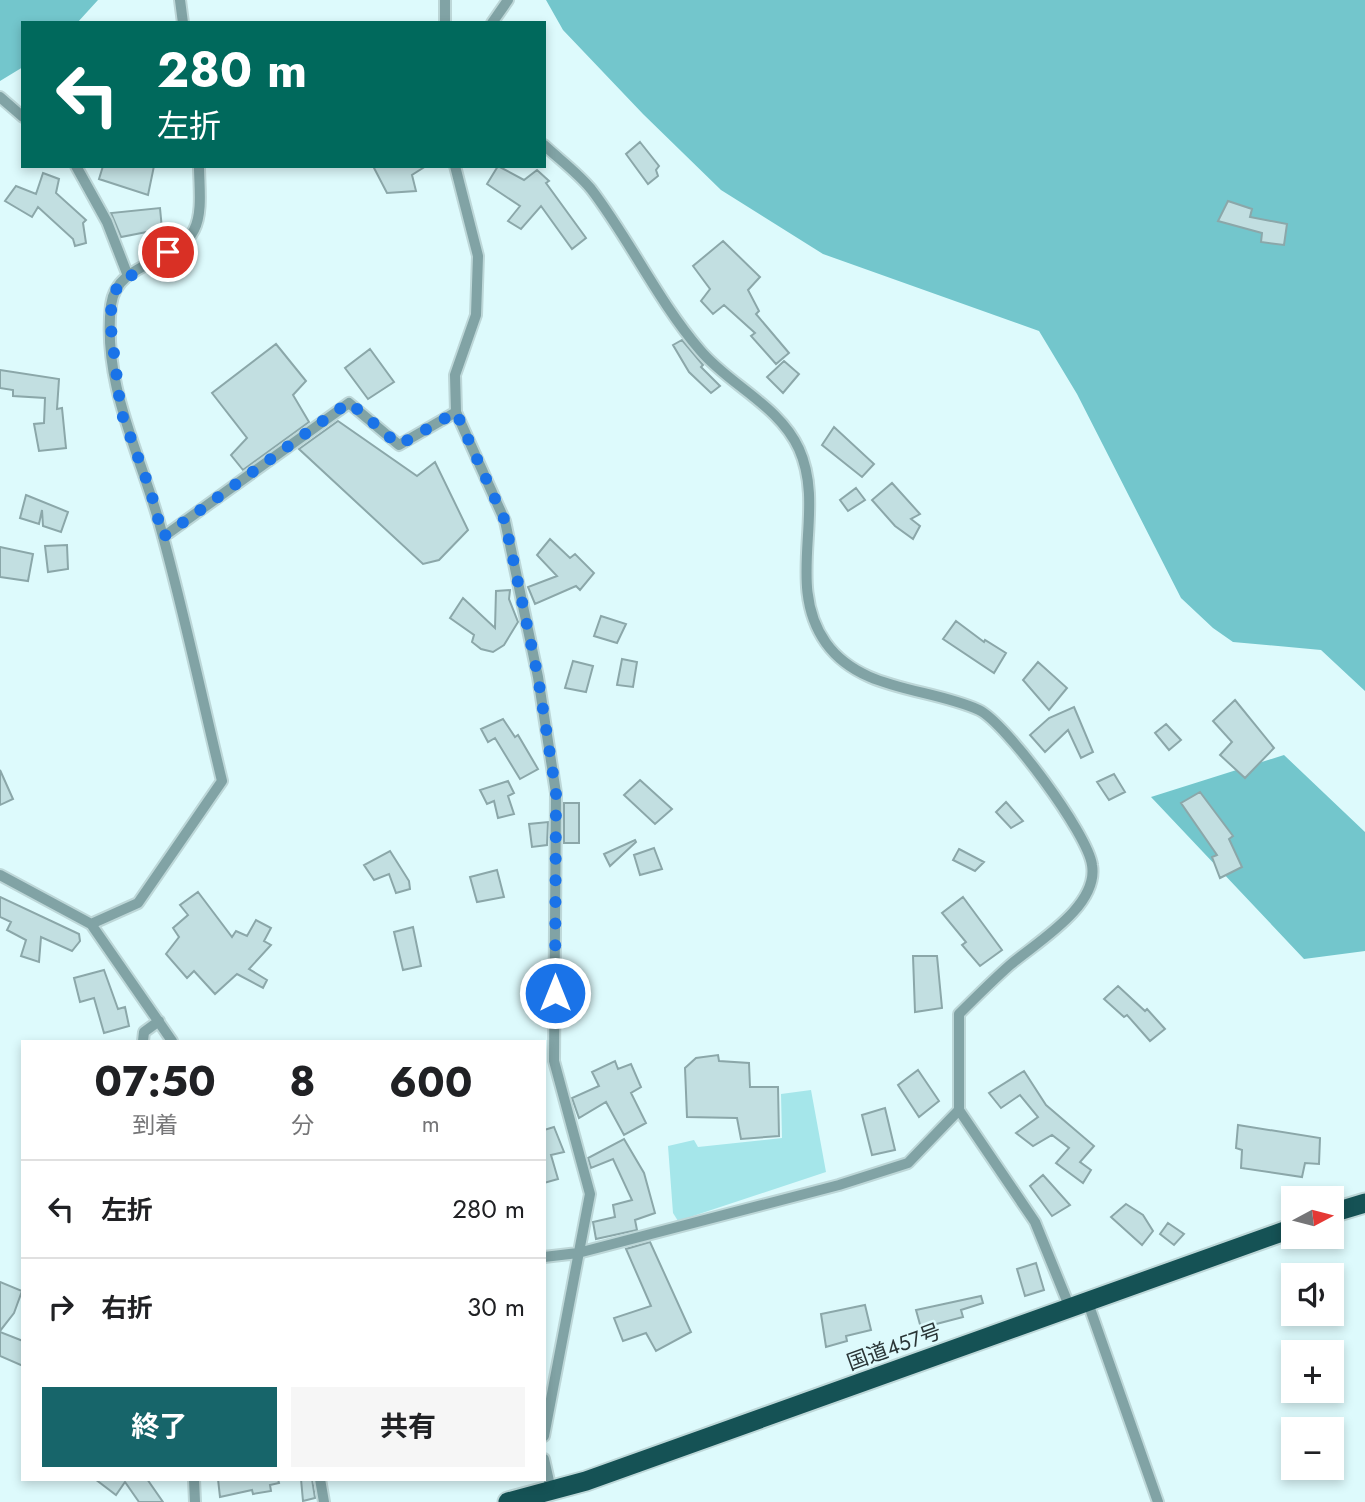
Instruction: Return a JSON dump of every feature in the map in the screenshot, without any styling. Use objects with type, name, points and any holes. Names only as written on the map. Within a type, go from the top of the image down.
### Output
[{"type":"highway","points":[[1344,1209],[1365,1203]]},
{"type":"highway","name":"国道457号","points":[[508,1502],[558,1493],[1281,1232]]},
{"type":"street","points":[[180,0],[183,21]]},
{"type":"street","points":[[444,21],[445,0]]},
{"type":"street","points":[[493,21],[508,0]]},
{"type":"street","points":[[0,96],[21,115]]},
{"type":"street","points":[[546,147],[589,187],[700,351],[775,415],[799,448],[808,484],[805,593],[826,643],[865,677],[951,699],[983,712],[1017,748],[1056,798],[1087,847],[1093,876],[1083,901],[1068,918],[1009,966],[959,1013],[959,1110],[1035,1222],[1079,1306],[1158,1502]]},
{"type":"street","points":[[77,168],[107,222],[128,276]]},
{"type":"street","points":[[91,924],[138,903],[222,781],[163,537],[118,398],[111,311],[115,290],[128,276],[180,245],[194,231],[198,213],[199,168]]},
{"type":"street","points":[[456,168],[478,256],[476,315],[455,375],[456,412],[505,521],[538,677],[556,793],[554,1061],[590,1194],[546,1425]]},
{"type":"street","points":[[163,537],[349,402],[399,445],[456,412]]},
{"type":"street","points":[[0,875],[91,924],[171,1040]]},
{"type":"street","points":[[143,1040],[144,1032],[159,1021]]},
{"type":"street","points":[[546,1258],[578,1252],[839,1185],[908,1163],[959,1110]]},
{"type":"street","points":[[546,1464],[558,1493]]},
{"type":"street","points":[[194,1481],[195,1502]]},
{"type":"street","points":[[320,1481],[324,1502]]},
{"type":"shaded area","points":[[0,0],[98,0],[79,21],[21,21],[21,68],[0,81]]},
{"type":"shaded area","points":[[546,0],[1365,0],[1365,691],[1321,650],[1233,642],[1213,628],[1181,598],[1077,394],[1039,331],[823,254],[721,190],[563,30]]},
{"type":"shaded area","points":[[1284,755],[1365,832],[1365,951],[1304,959],[1151,797]]},
{"type":"shaded area","points":[[811,1090],[826,1172],[678,1221],[673,1213],[668,1146],[694,1140],[698,1147],[782,1138],[781,1094]]},
{"type":"building","points":[[640,142],[659,166],[656,170],[658,176],[648,184],[626,154]]},
{"type":"building","points":[[102,168],[154,168],[148,195],[99,179]]},
{"type":"building","points":[[374,168],[423,168],[412,175],[416,191],[387,193]]},
{"type":"building","points":[[497,168],[524,180],[537,170],[549,181],[546,183],[586,238],[572,249],[541,206],[521,229],[508,221],[520,206],[487,184]]},
{"type":"building","points":[[43,173],[59,179],[56,193],[86,220],[83,223],[86,243],[75,246],[73,239],[38,207],[32,217],[5,201],[16,186],[36,194]]},
{"type":"building","points":[[1228,201],[1252,209],[1250,217],[1287,224],[1284,245],[1261,242],[1262,233],[1218,221]]},
{"type":"building","points":[[160,208],[162,229],[121,237],[111,213]]},
{"type":"building","points":[[723,241],[760,277],[748,290],[759,311],[756,314],[789,353],[776,364],[751,336],[755,333],[724,305],[713,314],[701,301],[710,289],[693,266]]},
{"type":"building","points":[[682,340],[703,365],[701,367],[720,386],[711,393],[689,372],[673,345]]},
{"type":"building","points":[[276,344],[306,381],[293,395],[309,422],[243,470],[231,455],[247,438],[212,393]]},
{"type":"building","points":[[370,349],[394,382],[368,399],[345,368]]},
{"type":"building","points":[[784,361],[799,374],[783,393],[767,377]]},
{"type":"building","points":[[0,370],[59,379],[57,409],[62,408],[66,448],[39,451],[34,424],[44,423],[45,398],[13,396],[13,390],[0,388]]},
{"type":"building","points":[[338,421],[417,476],[435,462],[468,530],[439,560],[423,564],[299,449]]},
{"type":"building","points":[[834,427],[874,464],[862,477],[822,445]]},
{"type":"building","points":[[892,483],[920,514],[911,519],[920,526],[913,539],[895,526],[872,500]]},
{"type":"building","points":[[856,488],[865,500],[848,511],[840,500]]},
{"type":"building","points":[[26,495],[68,512],[61,532],[43,526],[42,510],[39,524],[20,518]]},
{"type":"building","points":[[550,539],[570,558],[575,554],[594,573],[580,590],[576,586],[535,604],[528,587],[557,576],[537,555]]},
{"type":"building","points":[[67,545],[68,569],[48,572],[45,546]]},
{"type":"building","points":[[0,547],[33,554],[28,581],[0,577]]},
{"type":"building","points":[[510,590],[509,599],[518,622],[504,645],[493,652],[481,649],[472,642],[474,635],[450,618],[463,598],[495,628],[496,591]]},
{"type":"building","points":[[601,616],[626,624],[617,643],[594,636]]},
{"type":"building","points":[[956,621],[984,642],[985,640],[1006,653],[994,673],[943,639]]},
{"type":"building","points":[[622,659],[637,662],[633,687],[617,685]]},
{"type":"building","points":[[573,661],[593,666],[586,692],[565,688]]},
{"type":"building","points":[[1038,662],[1067,688],[1049,710],[1023,680]]},
{"type":"building","points":[[1235,700],[1274,748],[1245,778],[1220,755],[1232,742],[1213,721]]},
{"type":"building","points":[[1074,707],[1093,752],[1081,758],[1068,730],[1045,752],[1030,735],[1049,718]]},
{"type":"building","points":[[503,719],[515,737],[518,735],[538,769],[520,779],[495,738],[488,742],[481,729]]},
{"type":"building","points":[[1166,724],[1181,740],[1169,750],[1155,733]]},
{"type":"building","points":[[0,770],[13,799],[0,805]]},
{"type":"building","points":[[1114,774],[1125,792],[1109,800],[1097,782]]},
{"type":"building","points":[[640,780],[672,809],[655,824],[624,795]]},
{"type":"building","points":[[508,781],[514,793],[508,796],[514,814],[498,818],[494,801],[487,804],[480,790]]},
{"type":"building","points":[[1200,792],[1233,836],[1229,839],[1242,867],[1220,878],[1212,857],[1217,855],[1181,803]]},
{"type":"building","points":[[1006,802],[1023,821],[1011,828],[996,812]]},
{"type":"building","points":[[564,803],[579,803],[579,843],[564,843]]},
{"type":"building","points":[[548,822],[547,845],[532,847],[529,824]]},
{"type":"building","points":[[635,840],[636,842],[610,866],[604,854]]},
{"type":"building","points":[[654,848],[662,869],[640,875],[634,855]]},
{"type":"building","points":[[959,849],[984,862],[975,871],[953,860]]},
{"type":"building","points":[[390,851],[409,881],[410,889],[396,893],[389,874],[374,880],[364,865]]},
{"type":"building","points":[[497,870],[504,897],[477,902],[470,877]]},
{"type":"building","points":[[198,892],[232,937],[236,931],[247,936],[256,920],[271,928],[264,941],[271,945],[249,969],[267,980],[263,988],[237,974],[215,994],[194,971],[187,978],[166,954],[179,937],[173,928],[188,915],[180,905]]},
{"type":"building","points":[[0,897],[79,934],[80,941],[72,951],[41,937],[39,962],[21,956],[26,940],[7,930],[11,922],[0,917]]},
{"type":"building","points":[[963,897],[1002,950],[980,966],[962,945],[966,942],[942,913]]},
{"type":"building","points":[[413,927],[421,966],[403,970],[394,932]]},
{"type":"building","points":[[913,956],[937,956],[942,1008],[915,1012]]},
{"type":"building","points":[[104,970],[118,1009],[125,1007],[129,1026],[104,1033],[94,998],[80,1002],[74,978]]},
{"type":"building","points":[[1118,986],[1145,1011],[1147,1009],[1165,1029],[1150,1041],[1127,1015],[1124,1017],[1104,999]]},
{"type":"building","points":[[718,1055],[719,1061],[749,1063],[750,1087],[778,1087],[779,1136],[741,1139],[737,1118],[687,1117],[685,1068],[696,1058]]},
{"type":"building","points":[[615,1061],[618,1069],[631,1064],[641,1087],[631,1093],[646,1123],[624,1135],[606,1102],[579,1118],[572,1098],[599,1086],[592,1072]]},
{"type":"building","points":[[918,1070],[939,1101],[919,1117],[898,1085]]},
{"type":"building","points":[[1024,1071],[1046,1105],[1094,1146],[1080,1162],[1091,1170],[1083,1183],[1056,1163],[1069,1148],[1052,1135],[1033,1146],[1016,1133],[1038,1117],[1020,1095],[1001,1108],[989,1093]]},
{"type":"building","points":[[885,1108],[895,1150],[872,1155],[862,1115]]},
{"type":"building","points":[[1238,1125],[1320,1138],[1319,1164],[1305,1163],[1302,1177],[1241,1168],[1242,1150],[1236,1148]]},
{"type":"building","points":[[554,1127],[564,1152],[551,1155],[558,1179],[546,1182],[546,1129]]},
{"type":"building","points":[[624,1139],[644,1173],[655,1213],[635,1220],[637,1230],[596,1239],[593,1222],[615,1217],[613,1205],[632,1200],[613,1159],[591,1168],[588,1158]]},
{"type":"building","points":[[1043,1175],[1070,1205],[1052,1216],[1030,1186]]},
{"type":"building","points":[[1126,1204],[1143,1215],[1153,1231],[1142,1245],[1111,1217]]},
{"type":"building","points":[[1168,1223],[1184,1234],[1174,1245],[1160,1234]]},
{"type":"building","points":[[650,1242],[691,1332],[656,1351],[646,1333],[623,1341],[614,1318],[651,1306],[626,1249]]},
{"type":"building","points":[[1036,1263],[1044,1290],[1025,1296],[1017,1269]]},
{"type":"building","points":[[0,1282],[21,1291],[21,1294],[14,1313],[0,1331]]},
{"type":"building","points":[[981,1296],[983,1303],[961,1310],[963,1317],[921,1328],[916,1310]]},
{"type":"building","points":[[865,1305],[871,1330],[846,1336],[847,1341],[826,1347],[821,1314]]},
{"type":"building","points":[[0,1332],[21,1340],[21,1365],[0,1356]]},
{"type":"building","points":[[98,1481],[148,1481],[163,1502],[139,1502],[125,1482],[116,1495]]},
{"type":"building","points":[[218,1481],[278,1481],[270,1485],[271,1491],[253,1494],[252,1490],[220,1497]]},
{"type":"building","points":[[301,1481],[312,1481],[315,1498],[303,1501]]},
{"type":"route","points":[[168,252],[118,284],[110,320],[121,412],[150,489],[163,537],[349,402],[399,445],[456,412],[505,521],[538,677],[556,793],[555,993]]}]
